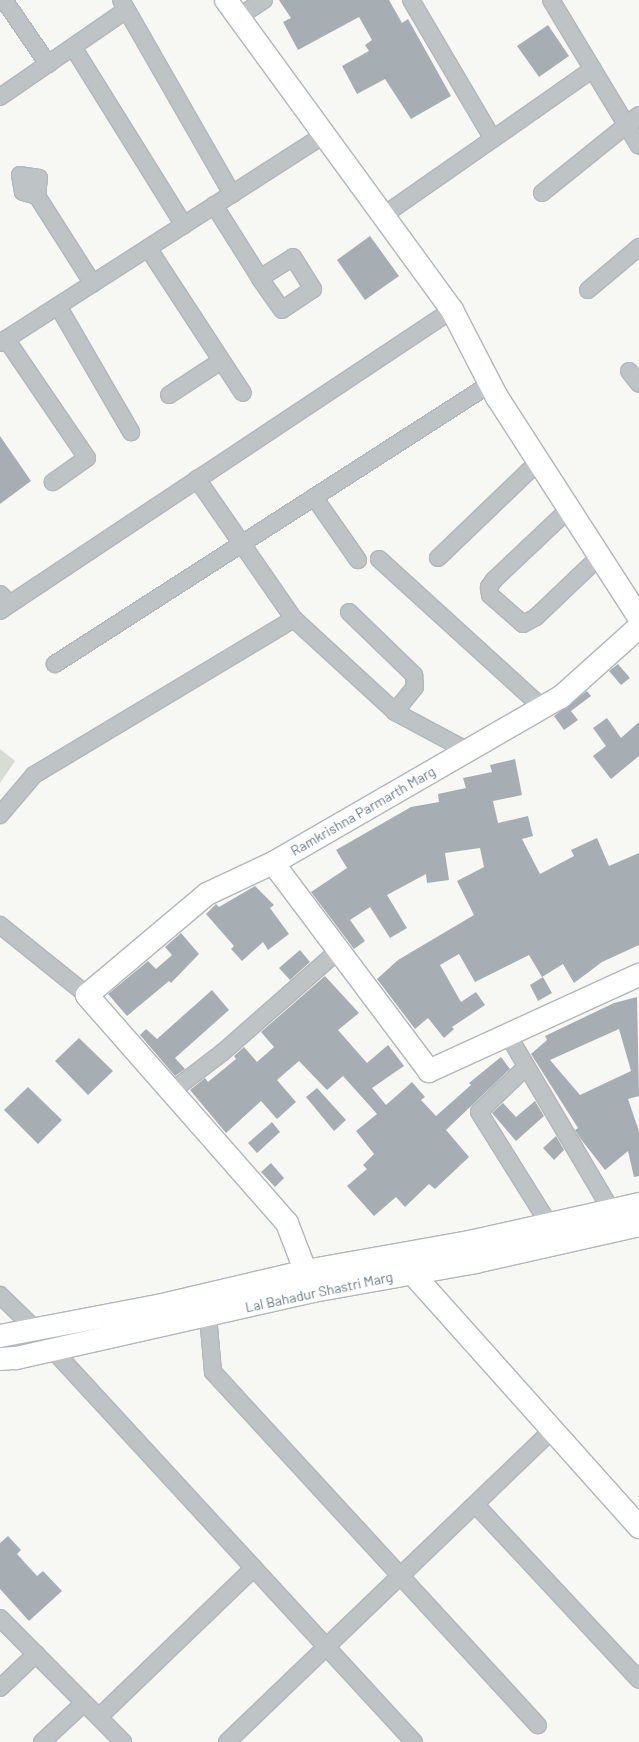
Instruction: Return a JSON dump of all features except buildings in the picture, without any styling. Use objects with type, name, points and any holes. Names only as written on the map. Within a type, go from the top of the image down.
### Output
[{"type":"main road","points":[[232,9],[322,136],[452,310],[490,384],[538,462],[639,617]]},
{"type":"main road","name":"Ramkrishna Parmarth Marg","points":[[87,995],[207,894],[274,863],[561,697],[639,627]]},
{"type":"main road","points":[[274,863],[428,1070],[639,975]]},
{"type":"main road","points":[[87,995],[287,1223],[310,1281]]},
{"type":"main road","name":"Lal Bahadur Shastri Marg","points":[[0,1336],[38,1331],[310,1281],[639,1204]]},
{"type":"main road","name":"Lal Bahadur Shastri Marg","points":[[0,1359],[52,1350],[208,1316],[310,1281],[412,1273],[639,1225]]},
{"type":"main road","points":[[412,1273],[639,1527]]},
{"type":"street","points":[[4,0],[48,64]]},
{"type":"street","points":[[232,9],[264,0]]},
{"type":"street","points":[[411,0],[493,139]]},
{"type":"street","points":[[551,0],[593,69],[633,120],[639,146]]},
{"type":"street","points":[[0,97],[73,47],[123,5],[232,194]]},
{"type":"street","points":[[73,47],[184,225]]},
{"type":"street","points":[[382,217],[593,69]]},
{"type":"street","points":[[542,193],[633,120]]},
{"type":"street","points":[[53,482],[87,458],[3,341],[322,136]]},
{"type":"street","points":[[37,196],[92,284]]},
{"type":"street","points":[[214,205],[260,278]]},
{"type":"street","points":[[588,290],[639,247]]},
{"type":"street","points":[[148,248],[221,361],[244,393]]},
{"type":"street","points":[[58,306],[131,432]]},
{"type":"street","points":[[3,603],[197,479],[452,310]]},
{"type":"street","points":[[169,395],[221,361]]},
{"type":"street","points":[[628,371],[639,384]]},
{"type":"street","points":[[55,664],[490,384]]},
{"type":"street","points":[[438,558],[538,462]]},
{"type":"street","points":[[197,479],[294,619],[394,712],[468,751]]},
{"type":"street","points":[[314,497],[358,560]]},
{"type":"street","points":[[569,510],[494,580],[489,587],[490,595],[523,624],[536,618],[599,557]]},
{"type":"street","points":[[379,558],[543,708]]},
{"type":"street","points":[[349,612],[414,675],[415,687],[394,712]]},
{"type":"street","points":[[0,815],[34,775],[294,619]]},
{"type":"street","points":[[0,926],[87,995]]},
{"type":"street","points":[[172,1091],[223,1052],[339,950]]},
{"type":"street","points":[[508,1035],[611,1210]]},
{"type":"street","points":[[526,1067],[479,1112],[549,1224]]},
{"type":"street","points":[[0,1295],[38,1331]]},
{"type":"street","points":[[208,1316],[213,1372],[402,1574],[538,1725]]},
{"type":"street","points":[[52,1350],[327,1645],[414,1742]]},
{"type":"street","points":[[227,1742],[552,1430]]},
{"type":"street","points":[[476,1505],[639,1680]]},
{"type":"street","points":[[99,1718],[254,1568]]},
{"type":"street","points":[[0,1618],[123,1742]]},
{"type":"street","points":[[0,1688],[36,1654]]},
{"type":"street","points":[[42,1742],[84,1703]]},
{"type":"shaded area","points":[[0,749],[15,761],[0,783]]}]
